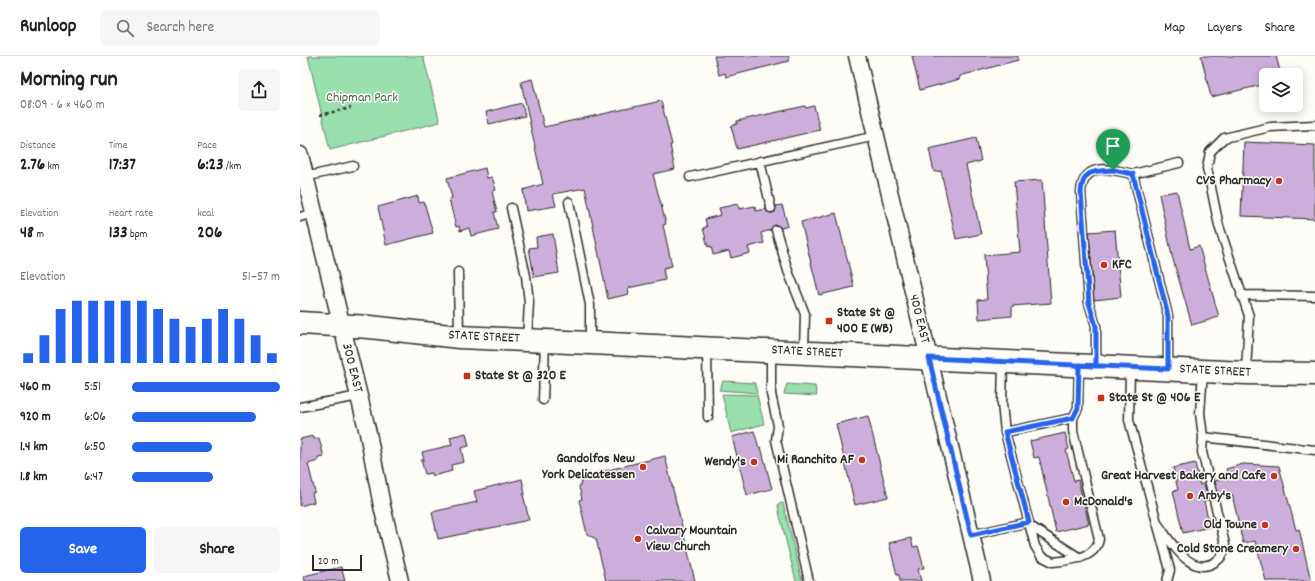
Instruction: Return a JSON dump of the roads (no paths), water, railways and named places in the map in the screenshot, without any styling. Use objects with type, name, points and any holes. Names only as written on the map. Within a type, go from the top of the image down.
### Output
[{"type":"main road","name":"STATE STREET","points":[[300,323],[370,327],[459,337],[771,350],[1246,373],[1315,374]]},
{"type":"street","name":"400 EAST","points":[[857,56],[982,581]]},
{"type":"street","name":"300 EAST","points":[[300,156],[305,177],[307,215],[341,325],[359,396],[382,506],[400,581]]},
{"type":"lane","points":[[1246,373],[1249,316],[1219,226],[1207,168],[1210,152],[1224,138],[1270,127],[1315,125]]},
{"type":"lane","points":[[690,177],[876,136]]},
{"type":"lane","points":[[760,162],[772,208]]},
{"type":"lane","points":[[1003,362],[1002,404],[1005,432],[1037,551],[1044,559],[1053,562],[1080,558],[1090,554],[1096,549],[1099,539],[1073,432],[1073,418],[1078,408],[1096,326],[1089,303],[1081,192],[1082,181],[1088,174],[1095,171],[1113,170],[1133,174],[1178,163]]},
{"type":"lane","points":[[305,177],[353,166]]},
{"type":"lane","points":[[1133,174],[1168,316],[1168,369]]},
{"type":"lane","points":[[569,202],[590,305],[590,343]]},
{"type":"lane","points":[[511,208],[526,276],[536,340],[543,400]]},
{"type":"lane","points":[[776,230],[788,271],[804,314],[804,352]]},
{"type":"lane","points":[[458,272],[459,337]]},
{"type":"lane","points":[[1241,295],[1315,296]]},
{"type":"lane","points":[[707,348],[708,417]]},
{"type":"lane","points":[[771,350],[771,394],[778,426],[776,440],[809,581]]},
{"type":"lane","points":[[1130,367],[1129,420],[1170,570],[1167,581]]},
{"type":"lane","points":[[1157,523],[1185,558],[1193,565],[1198,567],[1209,565],[1220,558],[1223,554],[1225,544],[1202,452],[1203,438],[1200,413],[1203,371]]},
{"type":"lane","points":[[300,407],[359,396]]},
{"type":"lane","points":[[1005,432],[1073,418]]},
{"type":"lane","points":[[1203,438],[1315,450]]},
{"type":"lane","points":[[971,535],[1029,524],[1080,558]]},
{"type":"place","name":"CVS Pharmacy","points":[[1279,181]]},
{"type":"place","name":"KFC","points":[[1104,265]]},
{"type":"place","name":"State St @ 400 E (WB)","points":[[829,321]]},
{"type":"place","name":"State St @ 320 E","points":[[467,376]]},
{"type":"place","name":"State St @ 406 E","points":[[1101,398]]},
{"type":"place","name":"Mi Ranchito AF","points":[[862,460]]},
{"type":"place","name":"Wendy's","points":[[754,462]]},
{"type":"place","name":"Gandolfos New York Delicatessen","points":[[643,467]]},
{"type":"place","name":"Great Harvest Bakery and Cafe","points":[[1274,476]]},
{"type":"place","name":"Arby's","points":[[1190,496]]},
{"type":"place","name":"McDonald's","points":[[1066,502]]},
{"type":"place","name":"Old Towne","points":[[1265,525]]},
{"type":"place","name":"Calvary Mountain View Church","points":[[638,539]]},
{"type":"place","name":"Cold Stone Creamery","points":[[1296,549]]},
{"type":"park label","name":"Chipman Park","points":[[362,98]]}]
